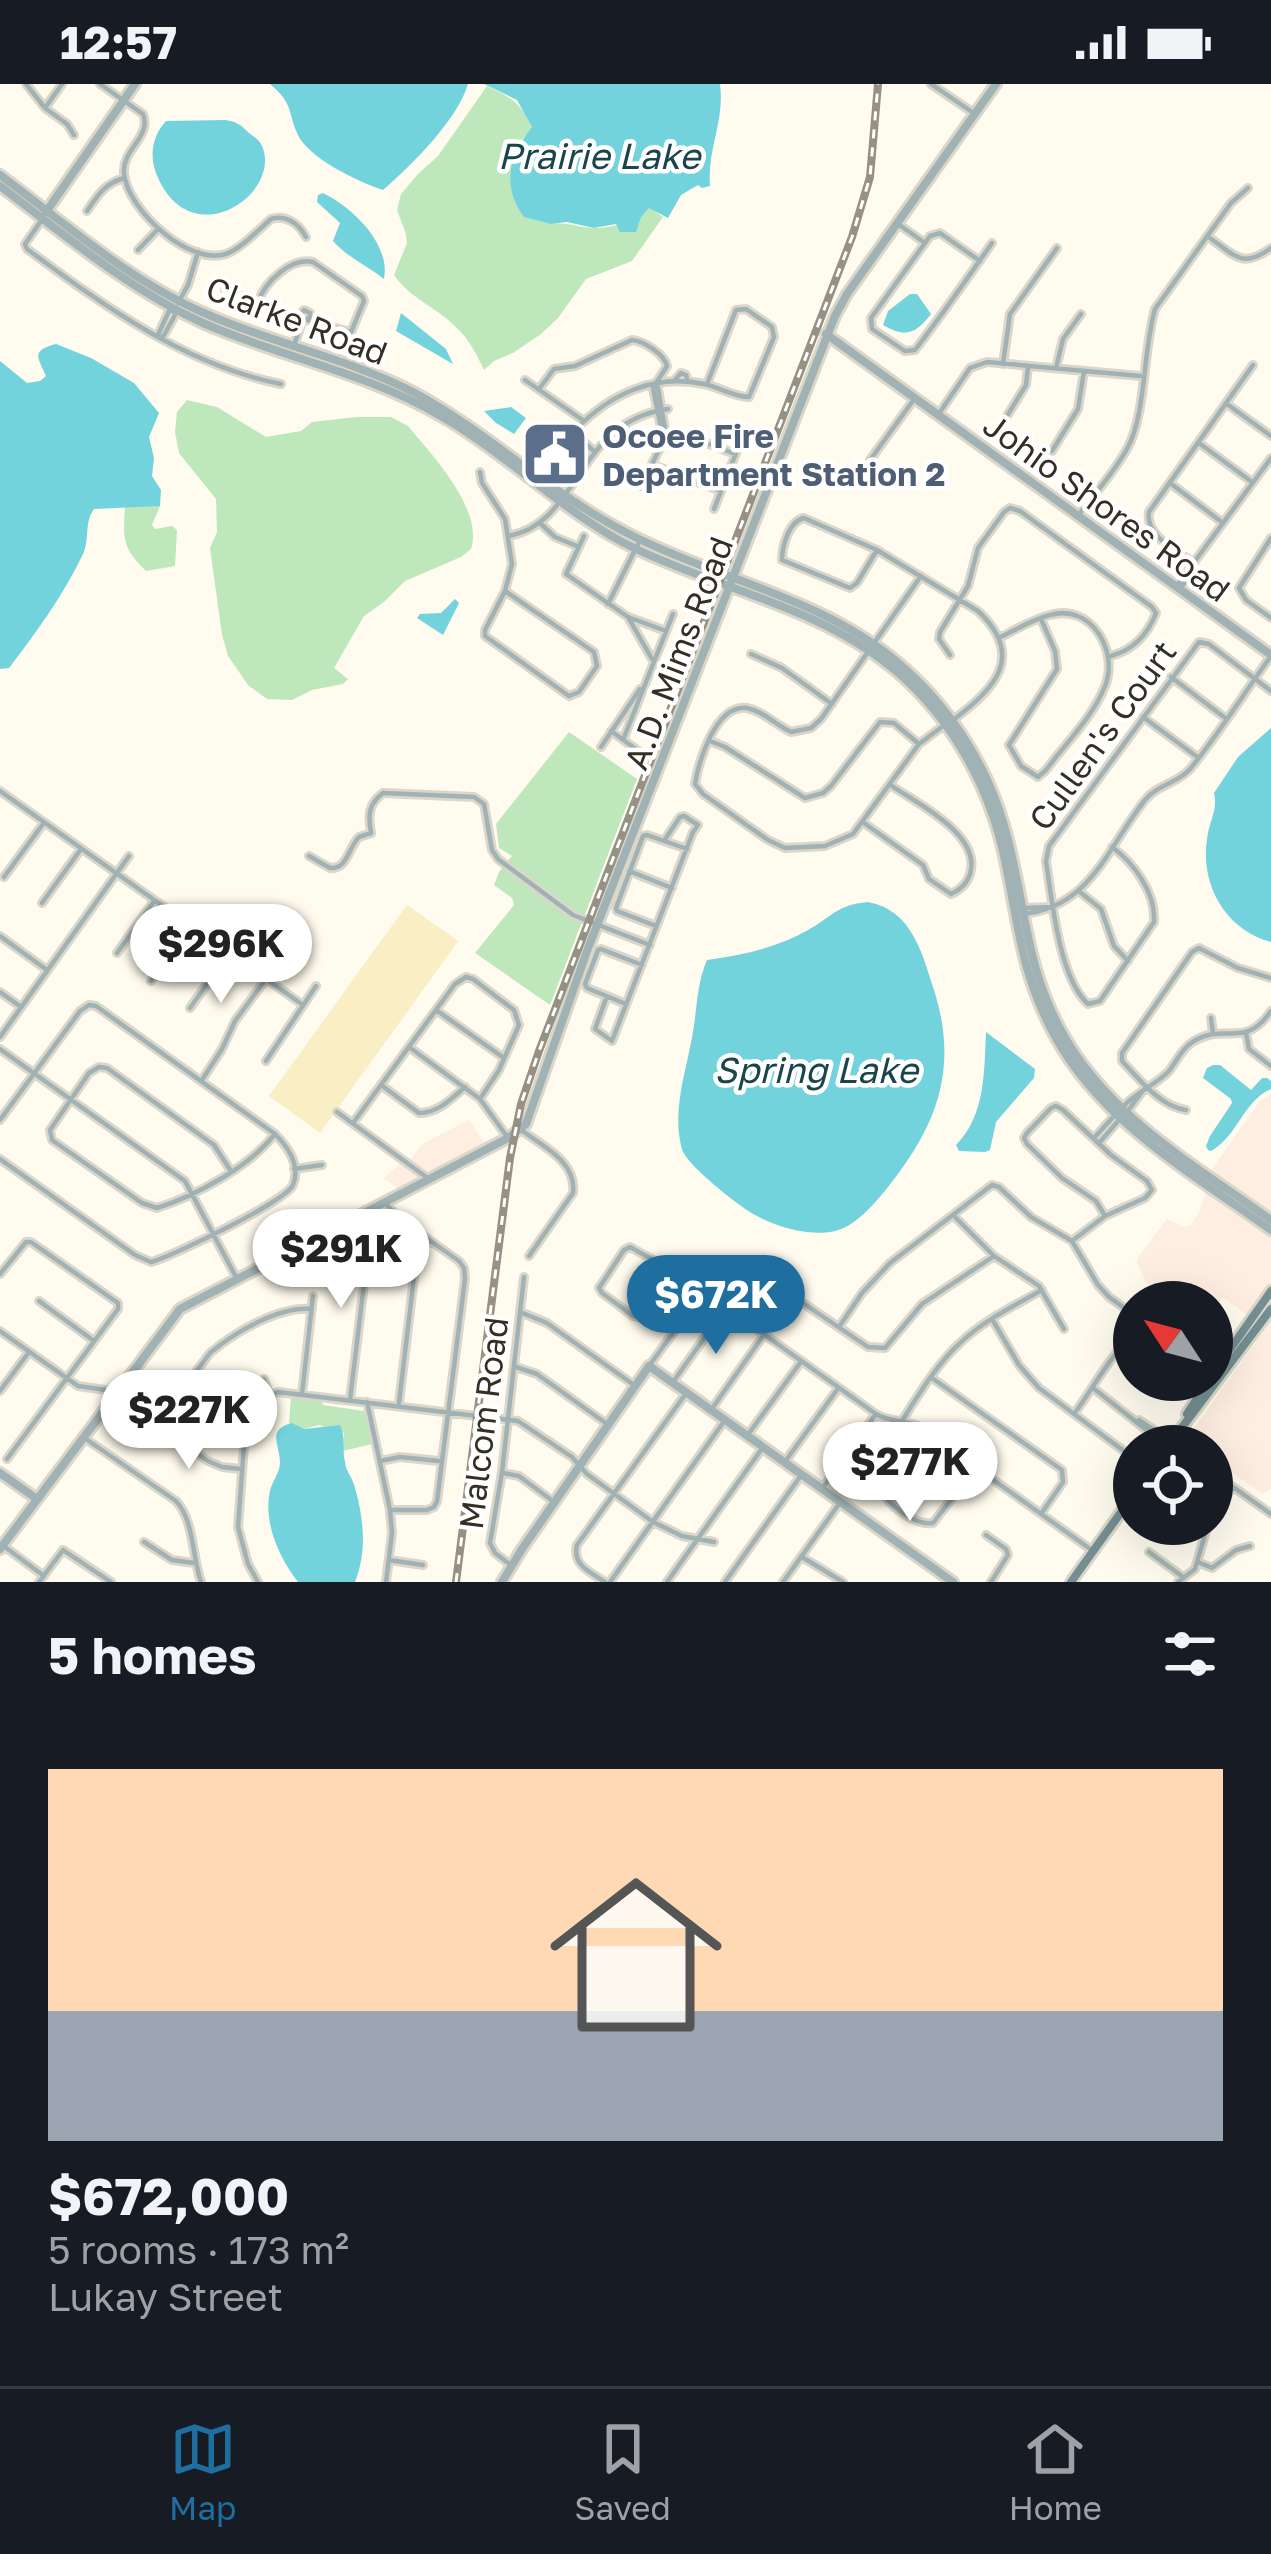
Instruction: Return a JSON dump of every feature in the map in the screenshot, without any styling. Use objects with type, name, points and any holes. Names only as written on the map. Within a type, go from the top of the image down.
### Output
[{"type":"main road","points":[[1185,1425],[1266,1306],[1271,1291]]},
{"type":"main road","points":[[1233,1352],[1237,1347]]},
{"type":"main road","points":[[1071,1582],[1113,1523]]},
{"type":"street","points":[[26,84],[74,135]]},
{"type":"street","points":[[45,108],[62,84]]},
{"type":"street","points":[[100,84],[143,114],[145,130],[124,164],[124,178],[142,210],[179,245],[224,255],[278,217],[286,218],[306,237]]},
{"type":"street","points":[[135,84],[45,214],[27,249],[118,315],[159,337],[230,370],[281,384]]},
{"type":"street","points":[[931,84],[976,113]]},
{"type":"street","name":"A.D. Mims Road","points":[[514,1134],[528,1118],[826,334],[847,294],[996,84]]},
{"type":"street","name":"Clarke Road","points":[[0,176],[106,267],[176,307],[293,350],[460,424],[592,524],[638,544]]},
{"type":"street","points":[[87,211],[101,189],[124,178]]},
{"type":"street","name":"Clarke Road","points":[[0,186],[45,214]]},
{"type":"street","points":[[1078,516],[1128,447],[1140,405],[1155,309],[1231,203],[1248,188]]},
{"type":"street","points":[[898,224],[925,243]]},
{"type":"street","points":[[138,250],[158,229]]},
{"type":"street","points":[[980,261],[935,233],[870,325],[911,352],[929,333],[980,261],[992,243]]},
{"type":"street","points":[[1207,236],[1244,260],[1271,248]]},
{"type":"street","points":[[1003,364],[1010,314],[1057,248]]},
{"type":"street","points":[[159,337],[175,315],[198,252]]},
{"type":"street","points":[[258,302],[266,285],[306,259],[362,296],[346,344]]},
{"type":"street","points":[[225,290],[350,332]]},
{"type":"street","points":[[595,452],[575,434],[612,399],[636,388],[688,382],[749,398],[774,338],[772,327],[746,309],[736,310],[707,384]]},
{"type":"street","points":[[1056,368],[1059,347],[1081,314]]},
{"type":"street","points":[[293,350],[304,319]]},
{"type":"street","name":"Johio Shores Road","points":[[826,334],[1271,655]]},
{"type":"street","points":[[539,389],[558,367],[575,366],[632,340],[667,362],[657,383],[665,434],[641,486]]},
{"type":"street","points":[[938,415],[970,368],[987,362],[1142,376]]},
{"type":"street","points":[[1194,563],[1152,531],[1149,512],[1253,365]]},
{"type":"street","points":[[1007,416],[1027,385],[1028,366]]},
{"type":"street","points":[[1052,451],[1078,410],[1084,371]]},
{"type":"street","points":[[526,380],[584,421]]},
{"type":"street","points":[[870,460],[915,398]]},
{"type":"street","points":[[1227,404],[1271,436]]},
{"type":"street","points":[[508,536],[541,524],[595,452],[622,426],[663,410]]},
{"type":"street","points":[[665,434],[678,432],[735,454]]},
{"type":"street","points":[[714,508],[740,443]]},
{"type":"street","points":[[1199,443],[1253,483]]},
{"type":"street","points":[[1178,588],[1271,458]]},
{"type":"street","points":[[652,464],[721,491]]},
{"type":"street","points":[[480,472],[482,483],[502,510],[512,563],[485,636],[569,696],[579,692],[597,666],[594,652],[505,591]]},
{"type":"street","points":[[1170,483],[1224,524]]},
{"type":"street","points":[[950,655],[939,639],[940,632],[968,586],[978,548],[1010,508],[1152,607],[1156,613],[1138,641],[1111,656]]},
{"type":"street","points":[[877,550],[850,587],[782,560],[797,519],[804,518],[877,550],[921,575],[959,599],[991,623],[1003,652],[1001,670],[979,701],[919,744],[864,823],[843,840],[785,848],[768,840],[694,784],[719,720],[739,708],[760,712],[791,732],[821,719],[921,575]]},
{"type":"street","points":[[541,524],[555,537],[579,547]]},
{"type":"street","points":[[584,536],[566,574],[628,617],[666,632]]},
{"type":"street","points":[[1271,538],[1239,588],[1246,600],[1271,618]]},
{"type":"street","points":[[638,544],[829,617],[872,648],[949,722],[988,801],[1019,911],[1025,969],[1044,1016],[1074,1066],[1121,1114],[1271,1229]]},
{"type":"street","points":[[638,544],[728,588],[805,616],[872,648]]},
{"type":"street","points":[[608,604],[638,544]]},
{"type":"street","points":[[1262,552],[1271,559]]},
{"type":"street","points":[[999,638],[1041,619],[1064,613],[1089,623],[1111,656],[1099,699],[1038,777],[1021,766],[1009,746],[1057,669],[1041,619]]},
{"type":"street","points":[[623,740],[673,614]]},
{"type":"street","points":[[628,617],[654,662]]},
{"type":"street","name":"Cullen's Court","points":[[1112,847],[1135,868],[1155,912],[1150,930],[1128,962],[1096,1004],[1088,1004],[1070,975],[1053,907],[1046,861],[1049,846],[1194,646],[1204,641],[1254,679]]},
{"type":"street","points":[[752,654],[782,668],[832,704]]},
{"type":"street","points":[[1019,911],[1045,912],[1080,892],[1153,791],[1186,774],[1271,655]]},
{"type":"street","points":[[1171,677],[1226,718]]},
{"type":"street","points":[[601,747],[647,679]]},
{"type":"street","points":[[1254,679],[1271,691]]},
{"type":"street","points":[[1143,716],[1198,758]]},
{"type":"street","points":[[710,741],[805,798],[831,786],[880,722],[894,723],[919,744]]},
{"type":"street","points":[[611,731],[640,752]]},
{"type":"street","points":[[864,823],[923,865],[932,883],[951,895],[960,891],[971,868],[962,837],[891,784]]},
{"type":"street","points":[[0,791],[303,1005]]},
{"type":"street","points":[[309,856],[330,868],[340,866],[358,837],[371,833],[370,808],[382,793],[474,797],[484,804],[497,859],[573,915],[650,945]]},
{"type":"street","points":[[607,996],[595,1029],[611,1041],[698,825],[685,815],[680,817],[664,841]]},
{"type":"street","points":[[4,878],[44,823]]},
{"type":"street","points":[[657,926],[617,911],[629,871],[643,836],[687,849]]},
{"type":"street","points":[[42,903],[81,849]]},
{"type":"street","points":[[0,1037],[129,856]]},
{"type":"street","points":[[629,871],[672,888]]},
{"type":"street","points":[[1080,892],[1101,909],[1114,946],[1128,962]]},
{"type":"street","points":[[117,953],[154,901]]},
{"type":"street","points":[[152,981],[190,926]]},
{"type":"street","points":[[0,936],[47,970]]},
{"type":"street","points":[[1186,1110],[1172,1108],[1120,1057],[1198,948],[1271,978]]},
{"type":"street","points":[[626,1004],[586,988],[598,950],[642,965]]},
{"type":"street","points":[[190,1008],[229,952]]},
{"type":"street","points":[[201,1082],[235,1021],[266,979]]},
{"type":"street","points":[[353,1123],[460,980],[473,980],[518,1017],[504,1058],[480,1099]]},
{"type":"street","points":[[266,1060],[316,986]]},
{"type":"street","points":[[0,992],[21,1007]]},
{"type":"street","points":[[0,1120],[80,1011],[96,1006],[275,1134],[287,1146],[295,1168],[292,1188],[283,1196],[159,1260],[143,1260],[0,1159]]},
{"type":"street","points":[[436,1010],[504,1058]]},
{"type":"street","points":[[1096,1141],[1189,1044],[1213,1034],[1246,1033],[1262,1025],[1271,1011]]},
{"type":"street","points":[[1211,1018],[1213,1034]]},
{"type":"street","points":[[1246,1033],[1249,1049],[1271,1066]]},
{"type":"street","points":[[409,1047],[480,1099],[514,1134],[558,1157],[572,1172],[573,1193],[529,1256]]},
{"type":"street","points":[[0,1048],[185,1181],[237,1278]]},
{"type":"street","points":[[232,1171],[214,1145],[107,1068],[89,1073],[50,1130],[52,1140],[150,1207],[165,1206],[232,1171],[251,1160],[275,1134]]},
{"type":"street","points":[[381,1085],[419,1113],[443,1105],[465,1088]]},
{"type":"street","points":[[1072,1241],[1152,1190],[1056,1106],[1051,1108],[1024,1138],[1062,1178],[1096,1201],[1105,1216]]},
{"type":"street","points":[[338,1112],[429,1179]]},
{"type":"street","points":[[1121,1114],[1271,1220]]},
{"type":"street","points":[[111,1582],[67,1551],[61,1552],[41,1579],[1,1548],[180,1309],[514,1134]]},
{"type":"street","points":[[295,1168],[322,1165]]},
{"type":"street","points":[[839,1327],[890,1263],[992,1185],[1031,1217],[1072,1241],[1113,1301]]},
{"type":"street","points":[[384,1202],[464,1268],[450,1413],[434,1507],[390,1510]]},
{"type":"street","points":[[954,1216],[994,1256],[1042,1290],[1064,1329]]},
{"type":"street","points":[[350,1400],[367,1259],[353,1218]]},
{"type":"street","points":[[398,1406],[414,1277],[429,1240]]},
{"type":"street","points":[[0,1274],[26,1242],[35,1243],[118,1303],[7,1459]]},
{"type":"street","points":[[630,1246],[666,1267],[668,1279],[656,1298],[638,1317],[602,1293],[600,1282],[630,1246]]},
{"type":"street","points":[[794,1298],[868,1347],[885,1348],[914,1311],[994,1256]]},
{"type":"street","points":[[502,1581],[634,1385],[716,1274]]},
{"type":"street","name":"Malcom Road","points":[[512,1566],[490,1543],[524,1277]]},
{"type":"street","points":[[902,1421],[960,1342],[1042,1290]]},
{"type":"street","points":[[703,1291],[876,1414],[918,1426],[1093,1551]]},
{"type":"street","points":[[302,1394],[313,1296]]},
{"type":"street","points":[[656,1298],[683,1318]]},
{"type":"street","points":[[39,1301],[94,1341]]},
{"type":"street","points":[[673,1382],[727,1307]]},
{"type":"street","points":[[156,1425],[220,1345],[284,1310],[312,1309]]},
{"type":"street","points":[[520,1312],[547,1323],[634,1385]]},
{"type":"street","points":[[992,1318],[1039,1388],[1113,1443]]},
{"type":"street","points":[[0,1331],[78,1386],[106,1390],[208,1461],[242,1470]]},
{"type":"street","points":[[711,1410],[764,1334]]},
{"type":"street","points":[[0,1391],[29,1351]]},
{"type":"street","points":[[1074,1414],[1113,1354]]},
{"type":"street","points":[[747,1436],[801,1361]]},
{"type":"street","points":[[514,1366],[537,1374],[608,1424]]},
{"type":"street","points":[[649,1366],[953,1582]]},
{"type":"street","points":[[932,1378],[1062,1471],[1063,1482],[1041,1514]]},
{"type":"street","points":[[264,1379],[269,1394]]},
{"type":"street","points":[[186,1384],[224,1412],[246,1419]]},
{"type":"street","points":[[784,1463],[839,1388]]},
{"type":"street","points":[[1093,1388],[1149,1425]]},
{"type":"street","points":[[687,1393],[575,1552],[579,1564],[607,1582],[725,1420]]},
{"type":"street","points":[[256,1581],[238,1527],[246,1419],[251,1408],[269,1394],[368,1402],[528,1426],[652,1522],[670,1532],[714,1542]]},
{"type":"street","points":[[368,1402],[390,1510],[386,1582]]},
{"type":"street","points":[[822,1489],[876,1414]]},
{"type":"street","points":[[83,1437],[184,1509],[201,1582]]},
{"type":"street","points":[[939,1441],[918,1468],[900,1465],[881,1489],[886,1499],[920,1524],[933,1523],[976,1466]]},
{"type":"street","points":[[667,1582],[763,1447]]},
{"type":"street","points":[[380,1461],[400,1457],[442,1462]]},
{"type":"street","points":[[502,1472],[519,1476],[554,1502]]},
{"type":"street","points":[[0,1473],[37,1499]]},
{"type":"street","points":[[725,1582],[802,1474]]},
{"type":"street","points":[[1233,1487],[1271,1514]]},
{"type":"street","points":[[783,1582],[841,1502]]},
{"type":"street","points":[[986,1535],[1008,1555],[991,1582]]},
{"type":"street","points":[[143,1542],[172,1560],[194,1563]]},
{"type":"street","points":[[1149,1552],[1182,1580],[1198,1562],[1203,1545]]},
{"type":"street","points":[[1198,1562],[1212,1568],[1250,1546]]},
{"type":"street","points":[[801,1556],[843,1582]]},
{"type":"street","points":[[389,1560],[423,1565]]},
{"type":"shaded area","points":[[407,905],[458,941],[320,1133],[269,1096]]},
{"type":"shaded area","points":[[1271,1095],[1271,1217],[1209,1173],[1260,1101]]},
{"type":"shaded area","points":[[469,1120],[485,1144],[399,1189],[383,1178],[411,1159],[422,1144]]},
{"type":"shaded area","points":[[1206,1190],[1271,1234],[1271,1286],[1249,1316],[1233,1304],[1233,1281],[1146,1281],[1137,1263],[1167,1219],[1183,1227],[1200,1211]]},
{"type":"shaded area","points":[[1271,1321],[1271,1489],[1262,1494],[1233,1473],[1233,1425],[1196,1425],[1213,1401],[1233,1401],[1233,1374]]},
{"type":"green space","points":[[487,86],[514,102],[528,119],[532,128],[522,140],[551,224],[607,227],[631,220],[649,207],[663,217],[632,261],[586,279],[541,334],[484,370],[461,332],[394,275],[407,243],[397,210],[401,194],[438,156]]},
{"type":"green space","points":[[187,400],[217,407],[266,437],[301,431],[312,422],[391,417],[408,426],[463,500],[473,533],[471,549],[405,581],[364,616],[334,668],[348,679],[343,684],[292,700],[267,699],[248,685],[228,656],[210,548],[217,532],[216,499],[179,453],[175,432],[177,412]]},
{"type":"green space","points":[[125,506],[160,506],[152,525],[177,530],[175,566],[146,571],[138,563],[126,542]]},
{"type":"green space","points":[[569,732],[637,779],[550,1005],[475,953],[514,905],[494,885],[512,856],[499,848],[496,824]]},
{"type":"green space","points":[[291,1396],[364,1411],[372,1444],[343,1451],[344,1433],[319,1425],[304,1429],[289,1424]]},
{"type":"water","name":"Prairie Lake","points":[[270,84],[468,84],[444,127],[383,190],[311,151],[297,133],[286,102]]},
{"type":"water","name":"Prairie Lake","points":[[484,84],[720,84],[710,186],[698,185],[681,195],[668,218],[649,208],[636,232],[620,232],[616,224],[594,228],[524,217],[510,182],[513,160],[532,127],[517,100]]},
{"type":"water","points":[[225,120],[241,125],[261,144],[265,164],[259,182],[229,209],[210,214],[189,211],[171,198],[156,173],[155,139],[166,121]]},
{"type":"water","points":[[323,193],[367,228],[382,253],[384,279],[333,241],[340,223],[317,202]]},
{"type":"water","points":[[917,294],[931,314],[926,321],[904,333],[883,325],[888,311]]},
{"type":"water","points":[[401,313],[446,349],[453,364],[396,331]]},
{"type":"water","points":[[56,344],[134,383],[159,413],[149,437],[160,506],[94,509],[85,548],[67,584],[9,668],[0,669],[0,361],[27,383],[40,381],[46,376],[39,352]]},
{"type":"water","points":[[511,407],[526,418],[514,434],[484,411]]},
{"type":"water","points":[[455,599],[459,603],[443,635],[417,618],[441,613]]},
{"type":"water","points":[[1271,728],[1271,942],[1241,927],[1219,903],[1206,856],[1214,793],[1238,757]]},
{"type":"water","name":"Spring Lake","points":[[868,902],[905,924],[925,962],[944,1047],[938,1098],[902,1169],[862,1215],[835,1231],[794,1230],[737,1203],[703,1175],[682,1149],[679,1105],[701,978],[707,960],[771,946],[841,909]]},
{"type":"water","points":[[986,1032],[1035,1069],[1034,1078],[996,1122],[990,1150],[959,1151],[956,1145],[973,1120],[982,1092]]},
{"type":"water","points":[[1213,1065],[1220,1065],[1251,1090],[1267,1078],[1271,1089],[1261,1094],[1211,1151],[1206,1146],[1210,1136],[1232,1103],[1203,1078]]},
{"type":"water","points":[[292,1423],[304,1429],[340,1425],[342,1430],[346,1466],[362,1523],[363,1547],[355,1582],[298,1582],[274,1539],[268,1503],[280,1466],[276,1439],[279,1430]]},
{"type":"railway","points":[[456,1582],[510,1158],[521,1104],[852,237],[870,177],[878,84]]},
{"type":"place","name":"Ocoee Fire Department Station 2","points":[[555,454]]}]
